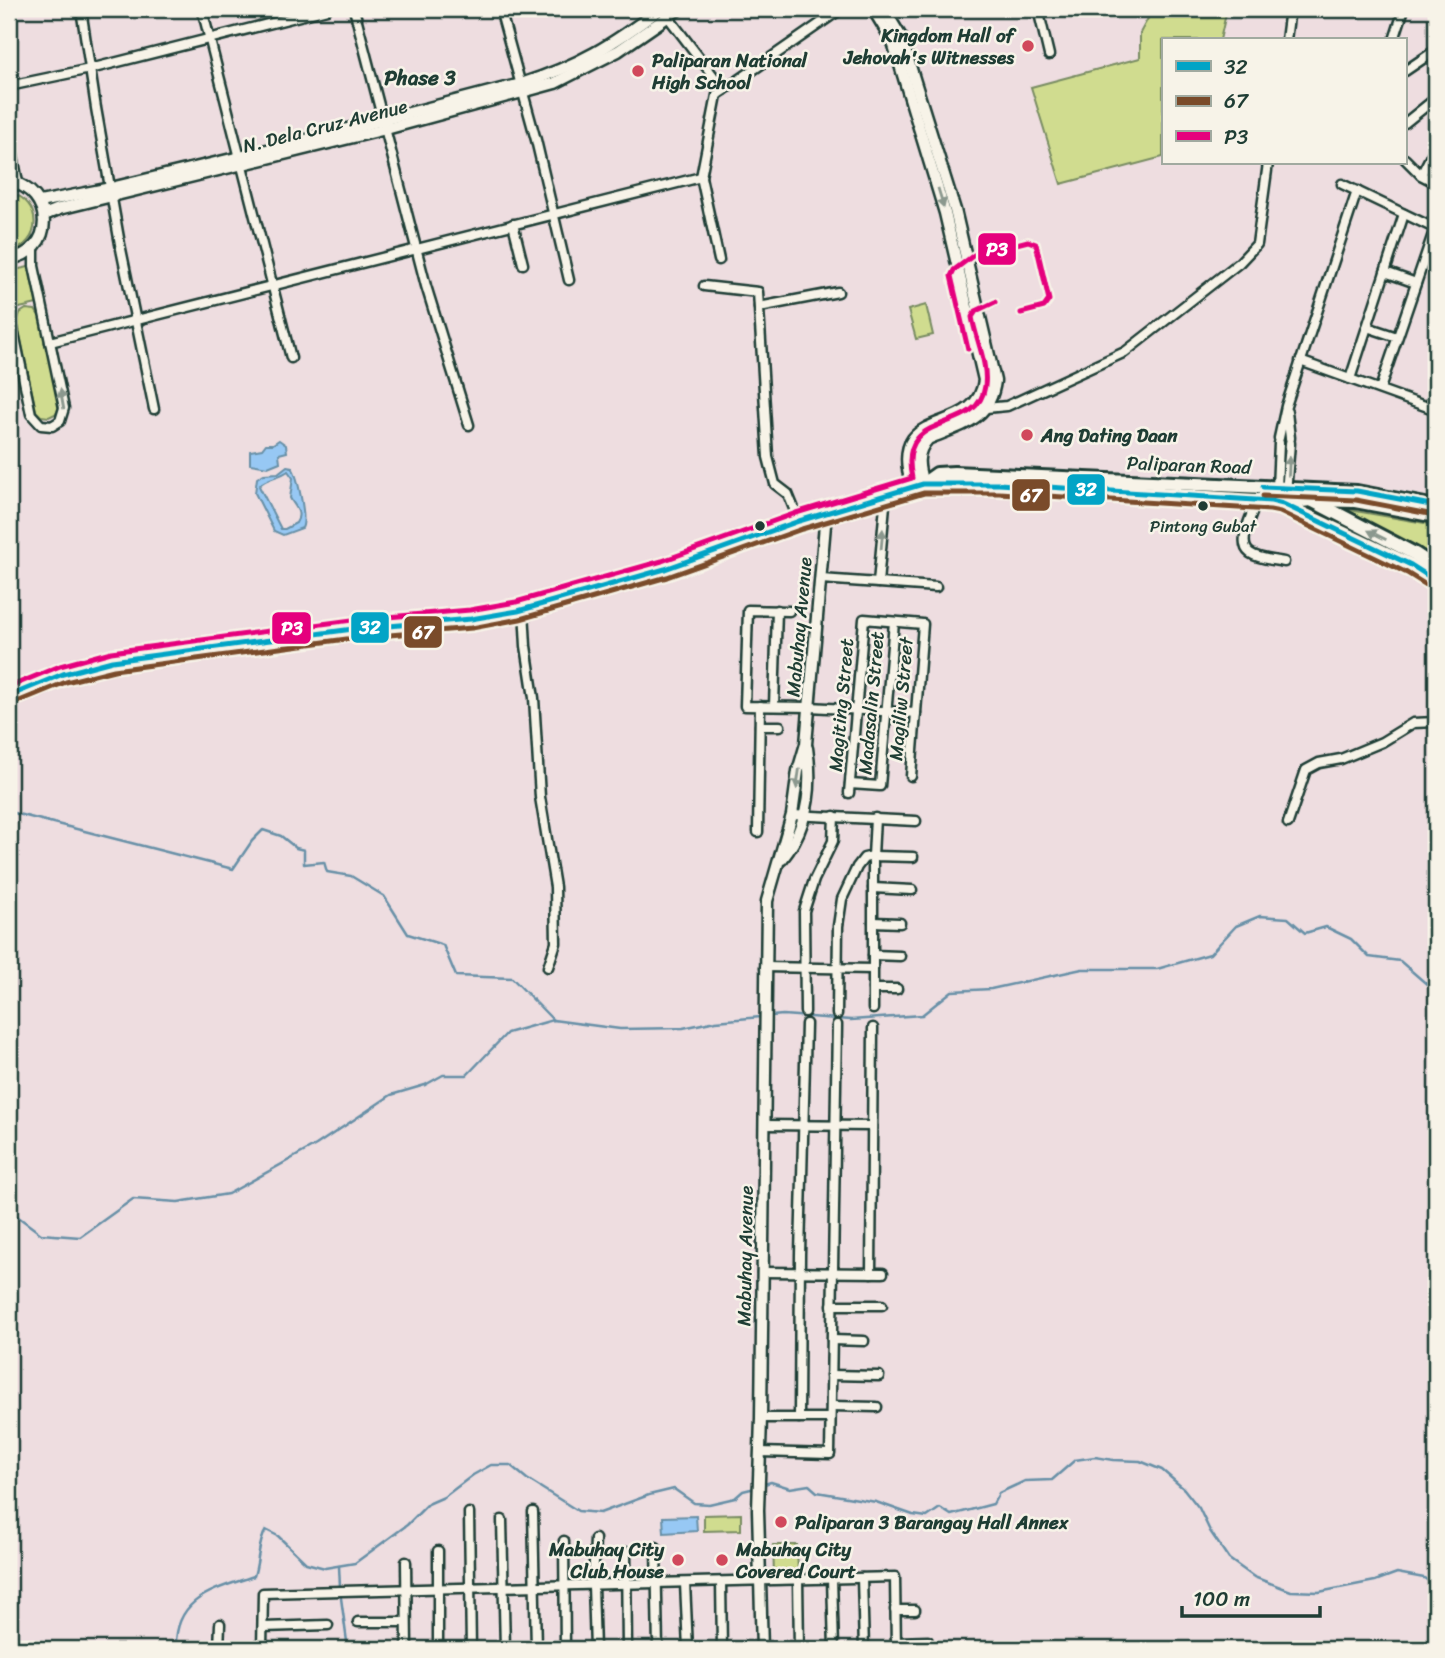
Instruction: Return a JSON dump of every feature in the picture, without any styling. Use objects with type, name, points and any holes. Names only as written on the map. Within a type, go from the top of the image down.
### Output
[{"type":"main road","name":"Paliparan Road","points":[[9,696],[63,674],[112,661],[353,629],[471,619],[524,610],[665,569],[826,513],[917,485],[937,474],[1283,488],[1415,554],[1436,568]]},
{"type":"main road","name":"Paliparan Road","points":[[917,485],[999,484],[1258,499],[1283,504],[1411,565],[1436,581]]},
{"type":"main road","points":[[1283,488],[1357,491],[1436,506]]},
{"type":"main road","points":[[1283,504],[1311,501],[1355,502],[1436,517]]},
{"type":"street","points":[[81,9],[135,319],[154,410]]},
{"type":"street","points":[[202,9],[291,358]]},
{"type":"street","points":[[9,86],[90,69],[327,9]]},
{"type":"street","points":[[354,9],[416,249],[469,425]]},
{"type":"street","points":[[500,9],[569,280]]},
{"type":"street","name":"N. Dela Cruz Avenue","points":[[44,215],[112,192],[385,125],[522,88],[597,53],[663,11],[679,9]]},
{"type":"street","points":[[719,260],[701,177],[717,95],[841,9]]},
{"type":"street","points":[[873,9],[893,42],[945,213],[983,373],[982,405]]},
{"type":"street","points":[[884,9],[904,46],[956,210],[994,371],[994,389],[982,405]]},
{"type":"street","points":[[1038,9],[1049,55]]},
{"type":"street","points":[[1286,38],[1290,9]]},
{"type":"street","points":[[1395,38],[1404,9]]},
{"type":"street","points":[[663,11],[724,90]]},
{"type":"street","points":[[1436,28],[1436,33]]},
{"type":"street","points":[[1406,70],[1436,50]]},
{"type":"street","points":[[1406,122],[1436,99]]},
{"type":"street","points":[[9,133],[13,182],[34,194],[44,215],[42,232],[34,247],[20,257],[9,259]]},
{"type":"street","points":[[1421,175],[1436,146]]},
{"type":"street","points":[[1406,160],[1421,175],[1436,183]]},
{"type":"street","points":[[917,485],[906,456],[915,436],[926,427],[982,405],[1007,406],[1125,352],[1239,263],[1257,244],[1268,164]]},
{"type":"street","points":[[50,342],[701,177]]},
{"type":"street","points":[[1342,184],[1435,229],[1380,389]]},
{"type":"street","points":[[1283,504],[1279,440],[1286,406],[1357,191]]},
{"type":"street","name":"N. Dela Cruz Avenue","points":[[40,202],[112,192]]},
{"type":"street","points":[[1350,379],[1404,214]]},
{"type":"street","points":[[513,225],[523,264]]},
{"type":"street","points":[[9,309],[13,351],[31,414],[41,425],[52,426],[60,421],[64,410],[34,266],[34,247]]},
{"type":"street","points":[[1385,272],[1416,283]]},
{"type":"street","points":[[704,286],[758,292],[768,457],[775,484],[788,494],[799,522]]},
{"type":"street","points":[[759,307],[838,292]]},
{"type":"street","points":[[1367,327],[1397,337]]},
{"type":"street","points":[[1300,361],[1433,408],[1436,387]]},
{"type":"street","points":[[1283,488],[1290,441],[1286,406]]},
{"type":"street","points":[[878,583],[886,495]]},
{"type":"street","points":[[1258,499],[1247,527],[1247,551],[1252,555],[1284,562]]},
{"type":"street","name":"Mabuhay Avenue","points":[[777,865],[795,844],[806,815],[811,773],[807,744],[826,513]]},
{"type":"street","points":[[821,579],[936,587]]},
{"type":"street","points":[[524,610],[534,698],[540,797],[555,887],[555,943],[548,967]]},
{"type":"street","points":[[789,611],[748,610],[746,706],[916,713]]},
{"type":"street","points":[[774,706],[777,610]]},
{"type":"street","name":"Magiting Street","points":[[880,786],[850,789],[856,710],[864,619],[894,622]]},
{"type":"street","name":"Magiliw Street","points":[[894,622],[923,624],[911,776]]},
{"type":"street","name":"Madasalin Street","points":[[880,786],[894,622]]},
{"type":"street","points":[[758,832],[760,706]]},
{"type":"street","points":[[1288,823],[1306,771],[1319,763],[1341,759],[1382,742],[1413,723],[1436,722]]},
{"type":"street","points":[[760,726],[780,726]]},
{"type":"street","name":"Mabuhay Avenue","points":[[762,1649],[758,1510],[767,901],[792,815],[798,771],[807,744]]},
{"type":"street","points":[[792,815],[916,821]]},
{"type":"street","points":[[805,1012],[804,911],[814,880],[833,841],[835,816]]},
{"type":"street","points":[[873,1009],[875,818]]},
{"type":"street","points":[[837,1014],[838,926],[842,900],[857,867],[864,858],[873,856],[912,857]]},
{"type":"street","points":[[873,888],[912,890]]},
{"type":"street","points":[[873,922],[900,923]]},
{"type":"street","points":[[873,955],[900,956]]},
{"type":"street","points":[[765,967],[873,969]]},
{"type":"street","points":[[873,989],[897,989]]},
{"type":"street","points":[[799,1418],[806,1024]]},
{"type":"street","points":[[760,1452],[830,1454],[837,1025]]},
{"type":"street","points":[[871,1273],[873,1028]]},
{"type":"street","points":[[764,1125],[872,1126]]},
{"type":"street","points":[[762,1272],[883,1273]]},
{"type":"street","points":[[832,1305],[881,1305]]},
{"type":"street","points":[[832,1340],[864,1341]]},
{"type":"street","points":[[831,1375],[879,1376]]},
{"type":"street","points":[[831,1406],[877,1407]]},
{"type":"street","points":[[761,1418],[830,1418]]},
{"type":"street","points":[[533,1512],[536,1649]]},
{"type":"street","points":[[469,1513],[471,1649]]},
{"type":"street","points":[[502,1520],[505,1649]]},
{"type":"street","points":[[595,1539],[595,1649]]},
{"type":"street","points":[[564,1541],[565,1649]]},
{"type":"street","points":[[656,1547],[658,1649]]},
{"type":"street","points":[[438,1649],[439,1551]]},
{"type":"street","points":[[626,1552],[624,1584],[627,1649]]},
{"type":"street","points":[[406,1562],[407,1649]]},
{"type":"street","points":[[262,1649],[263,1593],[895,1577],[896,1646],[928,1641]]},
{"type":"street","points":[[832,1578],[834,1649]]},
{"type":"street","points":[[862,1578],[864,1649]]},
{"type":"street","points":[[798,1579],[799,1649]]},
{"type":"street","points":[[721,1582],[722,1649]]},
{"type":"street","points":[[685,1583],[688,1649]]},
{"type":"street","points":[[895,1610],[915,1610]]},
{"type":"street","points":[[358,1622],[406,1622]]},
{"type":"street","points":[[219,1649],[220,1624]]},
{"type":"street","points":[[263,1627],[328,1625]]},
{"type":"green space","points":[[1153,9],[1227,9],[1220,38],[1162,38],[1162,157],[1061,184],[1031,87],[1140,58],[1140,33]]},
{"type":"green space","points":[[9,193],[28,204],[33,212],[34,222],[28,241],[9,252]]},
{"type":"green space","points":[[29,267],[37,304],[15,309],[9,271]]},
{"type":"green space","points":[[926,305],[933,335],[916,339],[908,310]]},
{"type":"green space","points":[[26,309],[35,310],[40,317],[59,405],[57,413],[49,417],[41,416],[36,411],[17,322],[20,313]]},
{"type":"green space","points":[[1344,509],[1436,525],[1436,558]]},
{"type":"green space","points":[[741,1514],[741,1530],[704,1531],[704,1515]]},
{"type":"green space","points":[[773,1545],[797,1545],[798,1573],[774,1574]]},
{"type":"water","points":[[279,440],[286,445],[287,452],[279,454],[280,462],[268,467],[250,464],[250,451],[262,449],[266,444]]},
{"type":"water","points":[[287,466],[292,467],[303,507],[302,528],[283,535],[274,531],[255,493],[257,478],[264,474],[278,473]],"holes":[[[288,471],[293,478],[290,498],[299,516],[296,523],[281,529],[259,486]]]},
{"type":"water","points":[[696,1516],[697,1531],[664,1533],[663,1517]]},
{"type":"waterway","points":[[9,810],[233,869],[263,830],[281,836],[296,848],[304,850],[304,864],[324,862],[327,872],[351,876],[384,896],[408,934],[443,945],[456,976],[512,978],[553,1020]]},
{"type":"waterway","points":[[9,1210],[41,1234],[80,1237],[133,1199],[178,1202],[228,1194],[316,1145],[391,1095],[425,1085],[443,1075],[467,1075],[507,1033],[553,1020],[620,1029],[683,1028],[716,1021],[783,1015],[851,1020],[922,1015],[952,991],[991,989],[1082,969],[1157,969],[1210,954],[1236,926],[1260,916],[1288,918],[1305,933],[1326,927],[1351,939],[1369,957],[1400,961],[1430,987],[1436,986]]},
{"type":"waterway","points":[[761,1485],[771,1482],[790,1488],[809,1485],[817,1492],[876,1502],[927,1517],[940,1508],[951,1515],[993,1504],[999,1493],[1025,1481],[1052,1480],[1075,1460],[1095,1457],[1140,1461],[1162,1470],[1184,1489],[1199,1508],[1210,1531],[1229,1559],[1254,1577],[1291,1591],[1319,1592],[1375,1581],[1397,1573],[1424,1578],[1436,1586]]},
{"type":"waterway","points":[[176,1649],[177,1632],[189,1607],[211,1592],[254,1576],[261,1540],[266,1530],[278,1536],[306,1563],[325,1568],[355,1563],[407,1525],[428,1504],[444,1497],[491,1465],[510,1465],[578,1511],[600,1513],[674,1489],[694,1503],[709,1504],[735,1498],[743,1491],[755,1488]]},
{"type":"waterway","points":[[339,1566],[340,1587]]},
{"type":"waterway","points":[[341,1598],[348,1649]]},
{"type":"transit line","name":"P3","points":[[968,349],[951,276],[954,270],[974,255],[1028,241],[1036,244],[1049,300],[1044,307],[1021,313]]},
{"type":"transit line","name":"P3","points":[[9,687],[60,666],[111,652],[352,620],[470,610],[516,602],[662,561],[796,513],[912,478],[910,456],[916,441],[926,431],[968,412],[979,402],[985,386],[985,369],[972,317],[976,311],[995,302]]},
{"type":"transit line","name":"32","points":[[9,696],[63,674],[112,661],[353,629],[471,619],[518,611],[665,569],[799,521],[923,484],[999,484],[1271,501],[1283,504],[1411,565],[1436,581]]},
{"type":"transit line","name":"32","points":[[1263,487],[1357,491],[1436,506]]},
{"type":"transit line","name":"67","points":[[12,704],[66,682],[114,670],[354,638],[472,628],[520,619],[667,577],[802,529],[924,493],[999,493],[1270,510],[1280,512],[1407,573],[1431,588]]},
{"type":"transit line","name":"67","points":[[1263,496],[1356,500],[1434,515]]},
{"type":"place","name":"Kingdom Hall of Jehovah's Witnesses","points":[[1028,46]]},
{"type":"place","name":"Paliparan National High School","points":[[638,71]]},
{"type":"place","name":"Ang Dating Daan","points":[[1027,435]]},
{"type":"place","name":"Pintong Gubat","points":[[1203,506]]},
{"type":"place","name":"Paliparan 3 Barangay Hall Annex","points":[[781,1522]]},
{"type":"place","name":"Mabuhay City Club House","points":[[678,1560]]},
{"type":"place","name":"Mabuhay City Covered Court","points":[[722,1560]]},
{"type":"district","name":"Phase 3","points":[[420,78]]}]
